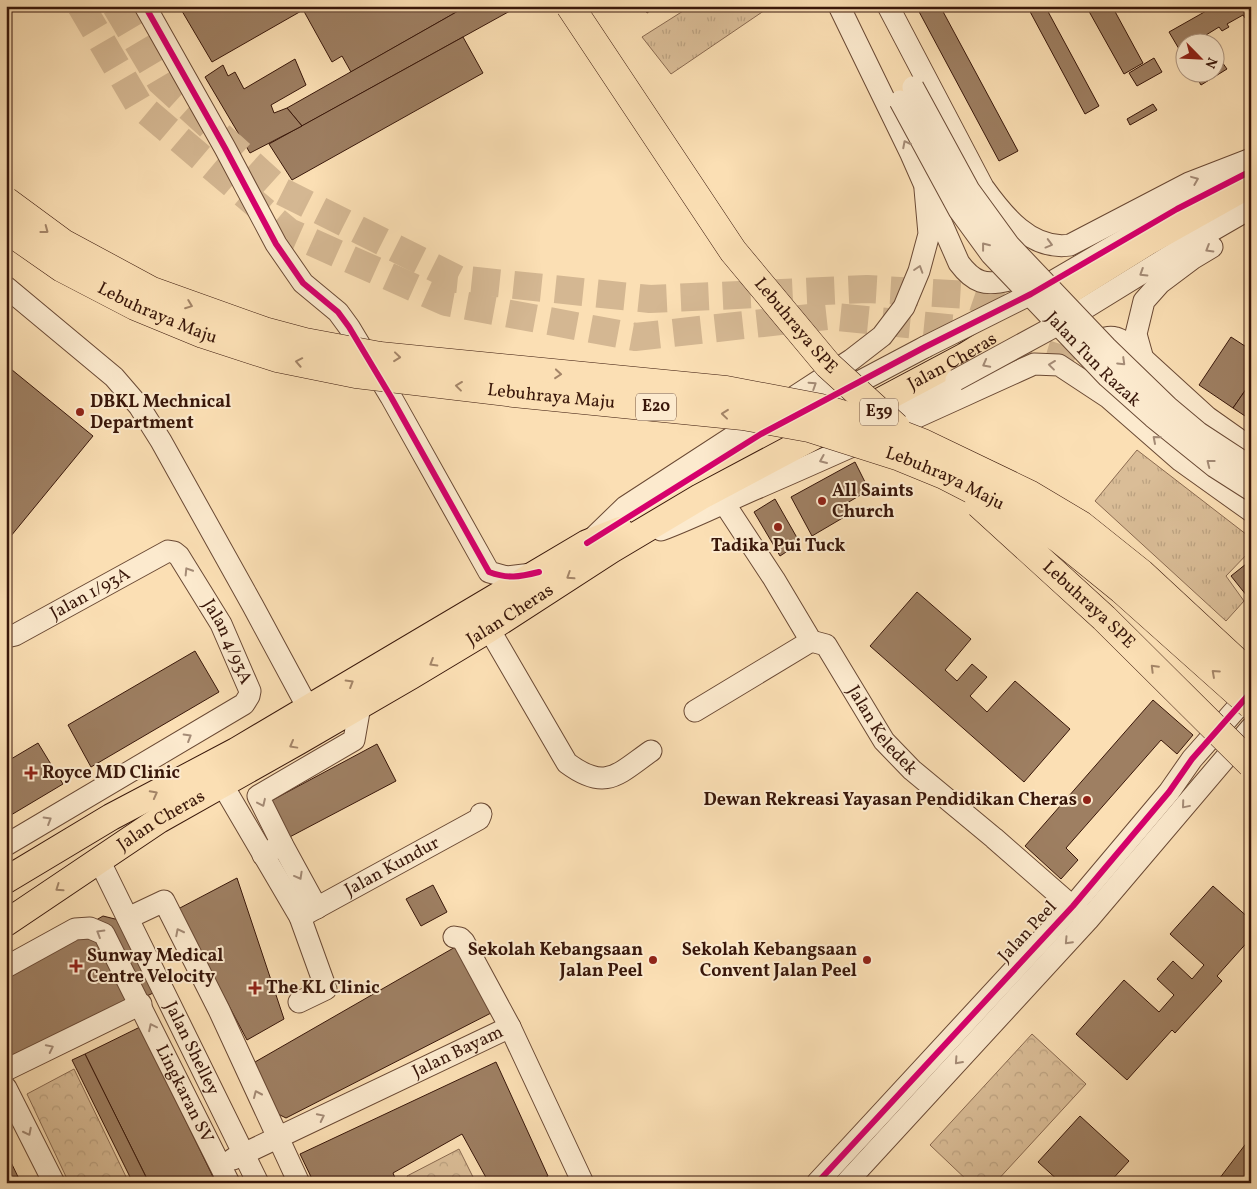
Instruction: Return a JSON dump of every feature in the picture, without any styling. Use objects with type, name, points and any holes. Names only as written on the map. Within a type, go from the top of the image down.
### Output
[{"type":"highway","name":"Lebuhraya SPE","points":[[570,6],[733,251],[828,365],[1104,618],[1251,764]]},
{"type":"highway","name":"Lebuhraya SPE","points":[[590,6],[738,241],[836,360],[1115,604],[1251,738]]},
{"type":"highway","name":"Lebuhraya Maju","points":[[6,201],[63,244],[134,282],[161,294],[264,331],[305,342],[380,356],[735,391],[821,408],[907,436],[1028,494],[1081,525],[1141,573],[1251,675]]},
{"type":"highway","name":"Lebuhraya Maju","points":[[6,229],[62,268],[128,303],[203,334],[276,358],[366,375],[514,393],[743,416],[809,428],[900,457],[944,475],[1012,510],[1058,538],[1122,590],[1251,705]]},
{"type":"main road","name":"Jalan Cheras","points":[[6,880],[110,817],[236,751],[538,572],[599,546],[700,497],[965,356],[1146,242],[1251,184]]},
{"type":"main road","name":"Jalan Cheras","points":[[6,923],[159,820],[360,706],[489,629],[599,546]]},
{"type":"main road","points":[[6,896],[58,864],[77,859],[99,860],[96,835],[110,817]]},
{"type":"street","points":[[144,6],[225,148],[276,244],[303,283],[338,312],[349,327],[391,397],[489,572],[507,578],[521,577],[538,572]]},
{"type":"street","points":[[839,6],[911,154],[959,263],[968,275],[979,282],[994,284],[1009,280],[1020,262],[1020,250],[1001,212]]},
{"type":"street","points":[[854,6],[906,94]]},
{"type":"street","points":[[875,6],[906,94]]},
{"type":"street","points":[[888,6],[982,187],[1001,212],[1015,225],[1040,242],[1051,246],[1070,245],[1189,182],[1251,159]]},
{"type":"street","name":"Jalan Tun Razak","points":[[906,94],[960,210],[991,254],[1039,289],[1068,319],[1108,377],[1153,417],[1215,467],[1251,490]]},
{"type":"street","points":[[599,546],[761,434],[1039,289],[1177,209],[1251,171]]},
{"type":"street","points":[[599,546],[625,507],[851,360],[882,336],[904,307],[919,271],[929,234],[925,189]]},
{"type":"street","points":[[599,546],[705,505],[819,444],[956,380],[1068,319],[1251,208]]},
{"type":"street","points":[[1143,359],[1136,334],[1144,301],[1160,283],[1192,259],[1251,224]]},
{"type":"street","points":[[6,288],[114,377],[139,406],[308,708]]},
{"type":"street","name":"Jalan Tun Razak","points":[[1068,319],[1106,347],[1168,407],[1199,432],[1251,467]]},
{"type":"street","points":[[1251,448],[1207,417],[1127,344],[1116,338],[1103,338],[1091,347],[1086,367],[1092,380],[1109,398],[1181,460],[1251,511]]},
{"type":"street","points":[[599,546],[701,515],[1034,364],[1059,365],[1109,398]]},
{"type":"street","name":"Jalan Keledek","points":[[724,503],[774,579],[811,641],[826,645],[884,740],[912,770],[1080,913]]},
{"type":"street","name":"Jalan 1/93A","points":[[6,637],[15,635],[168,551],[174,552]]},
{"type":"street","name":"Jalan 4/93A","points":[[6,845],[244,704],[247,700],[250,691],[221,624],[179,556],[174,552]]},
{"type":"street","points":[[469,612],[484,593],[489,572]]},
{"type":"street","points":[[489,629],[567,763],[576,770],[601,780],[617,775],[651,751]]},
{"type":"street","points":[[695,711],[811,641]]},
{"type":"street","name":"Jalan Peel","points":[[846,1183],[1080,913],[1192,759],[1251,692]]},
{"type":"street","points":[[299,1002],[326,989],[308,912],[282,844],[258,796],[354,740],[360,706]]},
{"type":"street","name":"Jalan Peel","points":[[817,1183],[1080,913],[1210,776],[1251,728]]},
{"type":"street","points":[[1192,759],[1210,776]]},
{"type":"street","points":[[222,784],[263,855],[308,912]]},
{"type":"street","name":"Jalan Kundur","points":[[308,912],[478,819],[481,814]]},
{"type":"street","points":[[263,855],[282,844]]},
{"type":"street","name":"Jalan Shelley","points":[[99,860],[258,1183]]},
{"type":"street","points":[[128,918],[164,901],[219,1010],[299,1183]]},
{"type":"street","name":"Lingkaran SV","points":[[6,967],[75,929],[96,929],[107,936],[224,1174]]},
{"type":"street","points":[[454,937],[460,938],[464,942],[510,1027]]},
{"type":"street","points":[[6,1070],[141,1004]]},
{"type":"street","name":"Jalan Bayam","points":[[224,1174],[244,1154],[510,1027],[584,1183]]},
{"type":"street","points":[[6,1088],[54,1183]]},
{"type":"green space","points":[[691,6],[771,6],[671,74],[642,37]]},
{"type":"green space","points":[[1137,450],[1251,538],[1251,550],[1226,576],[1244,601],[1226,621],[1095,501]]},
{"type":"green space","points":[[1032,1034],[1086,1084],[995,1183],[970,1183],[930,1145]]},
{"type":"green space","points":[[74,1069],[129,1183],[69,1183],[27,1094]]},
{"type":"green space","points":[[459,1149],[476,1183],[410,1183],[407,1176]]},
{"type":"building","points":[[179,6],[301,6],[303,10],[212,62]]},
{"type":"building","points":[[301,6],[467,6],[351,72],[342,56],[332,62]]},
{"type":"building","points":[[467,6],[519,6],[302,126],[287,108]]},
{"type":"building","points":[[643,6],[657,6],[647,13]]},
{"type":"building","points":[[916,6],[940,6],[1018,151],[999,161]]},
{"type":"building","points":[[1027,6],[1045,6],[1099,106],[1085,114]]},
{"type":"building","points":[[1086,6],[1112,6],[1143,63],[1124,74]]},
{"type":"building","points":[[1215,6],[1251,6],[1251,15],[1245,18],[1243,15],[1227,24],[1229,27],[1222,31],[1219,27],[1211,32],[1174,32],[1174,40],[1169,32]]},
{"type":"building","points":[[463,37],[483,73],[292,180],[269,144]]},
{"type":"building","points":[[1154,58],[1162,72],[1137,86],[1129,73]]},
{"type":"building","points":[[295,59],[306,85],[271,105],[274,113],[287,108],[302,126],[250,153],[205,77],[223,65],[228,76],[235,72],[244,89]]},
{"type":"building","points":[[1153,104],[1157,110],[1130,125],[1127,119]]},
{"type":"building","points":[[1231,337],[1251,350],[1251,382],[1233,408],[1199,385]]},
{"type":"building","points":[[6,365],[93,436],[6,542]]},
{"type":"building","points":[[1251,382],[1251,420],[1233,408]]},
{"type":"building","name":"All Saints Church","points":[[855,462],[869,490],[842,506],[846,516],[812,536],[791,497]]},
{"type":"building","name":"Tadika Pui Tuck","points":[[775,499],[800,543],[780,556],[754,512]]},
{"type":"building","points":[[1251,560],[1251,601],[1231,576]]},
{"type":"building","points":[[917,592],[971,639],[945,670],[957,681],[972,664],[987,677],[970,696],[987,712],[1015,681],[1070,729],[1024,782],[870,646]]},
{"type":"building","points":[[195,651],[219,692],[91,767],[68,725]]},
{"type":"building","name":"Dewan Rekreasi Yayasan Pendidikan Cheras","points":[[1153,700],[1193,735],[1177,754],[1161,740],[1066,848],[1078,860],[1061,879],[1025,846]]},
{"type":"building","name":"Royce MD Clinic","points":[[38,743],[63,784],[6,818],[6,762]]},
{"type":"building","points":[[377,744],[396,781],[284,840],[265,804]]},
{"type":"building","points":[[237,878],[284,1019],[247,1040],[178,909]]},
{"type":"building","points":[[433,885],[447,912],[421,926],[406,899]]},
{"type":"building","points":[[1213,886],[1251,920],[1251,938],[1217,976],[1222,981],[1175,1033],[1172,1030],[1127,1080],[1076,1034],[1124,980],[1159,1012],[1174,995],[1157,979],[1173,961],[1192,979],[1204,965],[1170,934]]},
{"type":"building","name":"Sunway Medical Centre Velocity","points":[[103,916],[119,920],[155,992],[6,1066],[6,973]]},
{"type":"building","points":[[457,946],[493,1012],[286,1118],[274,1112],[255,1062]]},
{"type":"building","points":[[140,1027],[216,1183],[149,1183],[85,1054]]},
{"type":"building","points":[[85,1054],[149,1183],[133,1183],[72,1060]]},
{"type":"building","points":[[496,1062],[548,1176],[535,1183],[489,1183],[462,1134],[393,1173],[397,1183],[314,1183],[300,1154]]},
{"type":"building","points":[[1080,1116],[1129,1161],[1109,1183],[1061,1183],[1038,1162]]},
{"type":"building","points":[[1251,1137],[1251,1183],[1216,1183]]},
{"type":"building","points":[[6,1152],[21,1183],[6,1183]]},
{"type":"tunnel","points":[[81,6],[139,105],[289,232],[446,302],[635,337],[827,316],[968,330],[1065,360],[1079,368]]},
{"type":"tunnel","points":[[116,6],[161,82],[281,191],[457,279],[650,299],[867,289],[968,295],[1026,315]]},
{"type":"cycle path","points":[[145,6],[225,148],[276,244],[303,283],[338,312],[349,327],[391,397],[489,572],[502,576],[539,572]]},
{"type":"cycle path","points":[[587,543],[761,434],[925,347],[1031,294],[1177,209],[1251,171]]},
{"type":"cycle path","points":[[817,1183],[1073,906],[1169,792],[1192,759],[1251,692]]},
{"type":"place","name":"DBKL Mechnical Department","points":[[80,412]]},
{"type":"place","name":"All Saints Church","points":[[822,501]]},
{"type":"place","name":"Tadika Pui Tuck","points":[[778,527]]},
{"type":"place","name":"Royce MD Clinic","points":[[31,773]]},
{"type":"place","name":"Dewan Rekreasi Yayasan Pendidikan Cheras","points":[[1087,800]]},
{"type":"place","name":"Sekolah Kebangsaan Jalan Peel","points":[[653,960]]},
{"type":"place","name":"Sekolah Kebangsaan Convent Jalan Peel","points":[[867,960]]},
{"type":"place","name":"Sunway Medical Centre Velocity","points":[[76,966]]},
{"type":"place","name":"The KL Clinic","points":[[255,988]]}]
